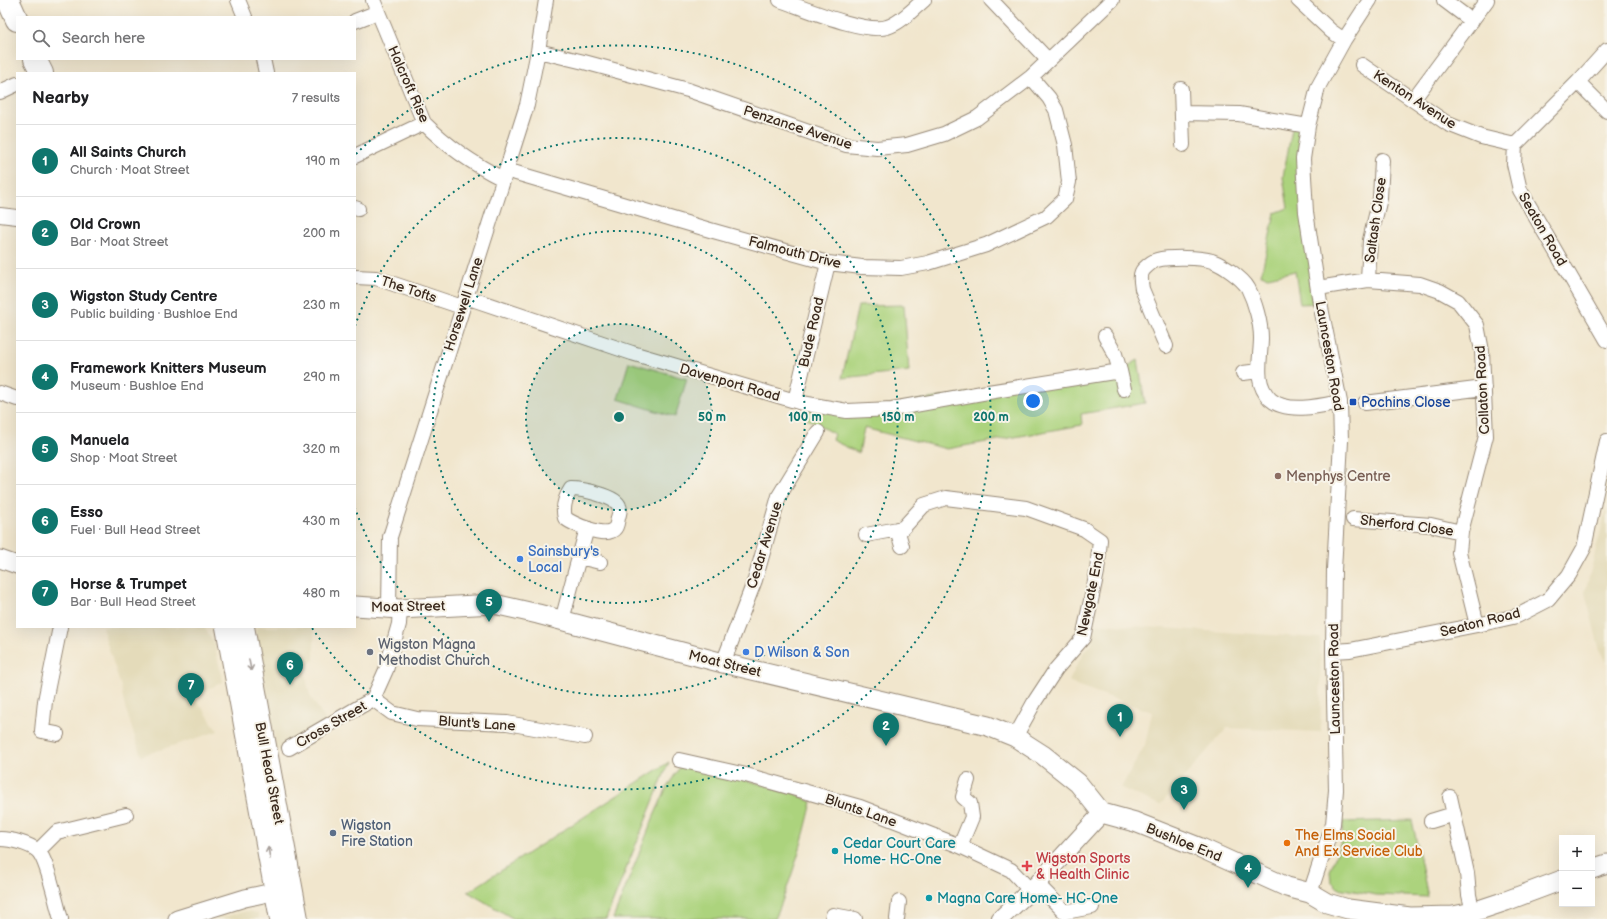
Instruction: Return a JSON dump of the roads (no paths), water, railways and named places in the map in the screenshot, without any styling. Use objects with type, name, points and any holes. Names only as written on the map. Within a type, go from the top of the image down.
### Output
[{"type":"main road","points":[[8,0],[16,18]]},
{"type":"main road","points":[[35,60],[41,72]]},
{"type":"main road","name":"Moat Street","points":[[356,606],[395,609],[494,604],[562,620],[723,663],[988,726],[1015,737],[1043,755],[1078,783],[1102,813]]},
{"type":"main road","name":"Bull Head Street","points":[[228,628],[247,736],[284,890],[297,919]]},
{"type":"main road","name":"Bull Head Street","points":[[243,628],[284,890],[281,919]]},
{"type":"main road","name":"Bushloe End","points":[[1102,813],[1135,822],[1208,851],[1287,887],[1310,893],[1327,903],[1348,909],[1410,917],[1453,916],[1473,912],[1559,881]]},
{"type":"main road","points":[[1595,868],[1607,864]]},
{"type":"street","points":[[238,0],[245,16]]},
{"type":"street","name":"Horsewell Lane","points":[[395,609],[390,537],[527,105],[538,51],[546,0]]},
{"type":"street","points":[[780,0],[854,25],[877,29],[888,27],[899,21],[924,0]]},
{"type":"street","points":[[991,0],[1048,60]]},
{"type":"street","name":"Penzance Avenue","points":[[538,51],[688,90],[846,145],[877,148],[907,144],[944,134],[977,118],[1031,77],[1112,0]]},
{"type":"street","points":[[1298,0],[1344,40]]},
{"type":"street","name":"Launceston Road","points":[[1310,893],[1333,824],[1335,810],[1336,790],[1333,651],[1334,570],[1341,441],[1340,402],[1318,288],[1306,212],[1303,160],[1308,126],[1318,87],[1344,40],[1370,0]]},
{"type":"street","points":[[1444,0],[1472,21]]},
{"type":"street","points":[[1413,100],[1488,0]]},
{"type":"street","points":[[356,20],[375,6]]},
{"type":"street","name":"Halcroft Rise","points":[[375,6],[424,123],[438,137],[489,172],[505,175]]},
{"type":"street","points":[[1515,145],[1578,82],[1607,50]]},
{"type":"street","points":[[263,60],[266,72]]},
{"type":"street","name":"Kenton Avenue","points":[[1362,65],[1448,124],[1481,137],[1515,145]]},
{"type":"street","name":"Falmouth Drive","points":[[505,175],[828,263],[862,267],[901,268],[928,263],[986,245],[1047,216],[1065,199],[1069,182],[1065,145],[1056,110],[1049,98],[1031,77]]},
{"type":"street","points":[[1578,82],[1607,111]]},
{"type":"street","points":[[0,92],[16,84]]},
{"type":"street","points":[[1181,89],[1183,145]]},
{"type":"street","points":[[1183,113],[1239,114],[1308,126]]},
{"type":"street","points":[[356,156],[424,123]]},
{"type":"street","name":"Seaton Road","points":[[1515,145],[1514,164],[1520,190],[1607,340]]},
{"type":"street","name":"Saltash Close","points":[[1368,280],[1370,240],[1380,198],[1382,160]]},
{"type":"street","points":[[0,215],[16,217]]},
{"type":"street","points":[[1166,346],[1148,307],[1142,289],[1140,279],[1144,269],[1156,260],[1195,259],[1211,261],[1228,269],[1247,287],[1256,309],[1261,337],[1259,381],[1264,392],[1271,400],[1281,405],[1294,407],[1313,407],[1340,402]]},
{"type":"street","name":"Bude Road","points":[[795,401],[828,263]]},
{"type":"street","name":"The Tofts","points":[[356,277],[376,278],[464,302]]},
{"type":"street","name":"Collaton Road","points":[[1318,288],[1368,280],[1420,284],[1440,291],[1458,301],[1477,325],[1482,351],[1486,436],[1461,532],[1459,552],[1477,625]]},
{"type":"street","name":"Davenport Road","points":[[464,302],[795,401],[846,411],[892,409],[1120,371]]},
{"type":"street","points":[[1105,336],[1114,354],[1124,389]]},
{"type":"street","points":[[1243,373],[1259,371]]},
{"type":"street","points":[[1365,403],[1484,388]]},
{"type":"street","points":[[0,393],[16,399]]},
{"type":"street","name":"Cedar Avenue","points":[[723,663],[755,580],[779,496],[818,432]]},
{"type":"street","name":"Seaton Road","points":[[1333,651],[1350,650],[1517,616],[1548,600],[1569,575],[1584,548],[1607,441]]},
{"type":"street","name":"Newgate End","points":[[866,535],[903,528],[924,505],[946,498],[1026,508],[1084,529],[1100,540],[1097,572],[1083,638],[1056,669],[1035,701],[1015,737]]},
{"type":"street","name":"Sherford Close","points":[[1354,519],[1431,525],[1461,532]]},
{"type":"street","points":[[562,620],[586,528]]},
{"type":"street","points":[[897,529],[902,546]]},
{"type":"street","points":[[579,557],[600,562]]},
{"type":"street","points":[[0,559],[16,565]]},
{"type":"street","name":"Cross Street","points":[[289,748],[373,699],[388,664],[399,624],[395,609]]},
{"type":"street","points":[[58,734],[42,731],[45,701],[60,628]]},
{"type":"street","name":"Blunt's Lane","points":[[373,699],[392,713],[417,718],[507,724],[585,737]]},
{"type":"street","name":"Blunts Lane","points":[[679,760],[746,775],[860,807],[960,846],[1011,870],[1065,912],[1092,907]]},
{"type":"street","points":[[960,846],[972,817],[970,803],[962,797],[968,780]]},
{"type":"street","points":[[1450,796],[1468,873],[1468,895],[1473,912]]},
{"type":"street","points":[[1000,919],[1034,887],[1102,813]]},
{"type":"street","points":[[1431,821],[1454,814]]},
{"type":"street","points":[[38,851],[57,832],[126,815]]},
{"type":"street","points":[[0,839],[16,841],[38,851],[45,864],[61,919]]},
{"type":"street","points":[[177,919],[245,898],[284,890]]},
{"type":"street","points":[[897,919],[899,902]]},
{"type":"street","points":[[832,919],[833,915],[855,919]]},
{"type":"place","name":"Pochins Close","points":[[1353,402]]},
{"type":"place","name":"Menphys Centre","points":[[1278,476]]},
{"type":"place","name":"Sainsbury's Local","points":[[520,559]]},
{"type":"place","name":"Manuela","points":[[489,622]]},
{"type":"place","name":"Wigston Magna Methodist Church","points":[[370,652]]},
{"type":"place","name":"D Wilson & Son","points":[[746,652]]},
{"type":"place","name":"Esso","points":[[290,685]]},
{"type":"place","name":"Horse & Trumpet","points":[[191,706]]},
{"type":"place","name":"All Saints Church","points":[[1120,737]]},
{"type":"place","name":"Old Crown","points":[[886,746]]},
{"type":"place","name":"Wigston Study Centre","points":[[1184,810]]},
{"type":"place","name":"Wigston Fire Station","points":[[333,833]]},
{"type":"place","name":"The Elms Social And Ex Service Club","points":[[1287,843]]},
{"type":"place","name":"Cedar Court Care Home- HC-One","points":[[835,851]]},
{"type":"place","name":"Wigston Sports & Health Clinic","points":[[1027,866]]},
{"type":"place","name":"Framework Knitters Museum","points":[[1248,888]]},
{"type":"place","name":"Magna Care Home- HC-One","points":[[929,898]]}]
